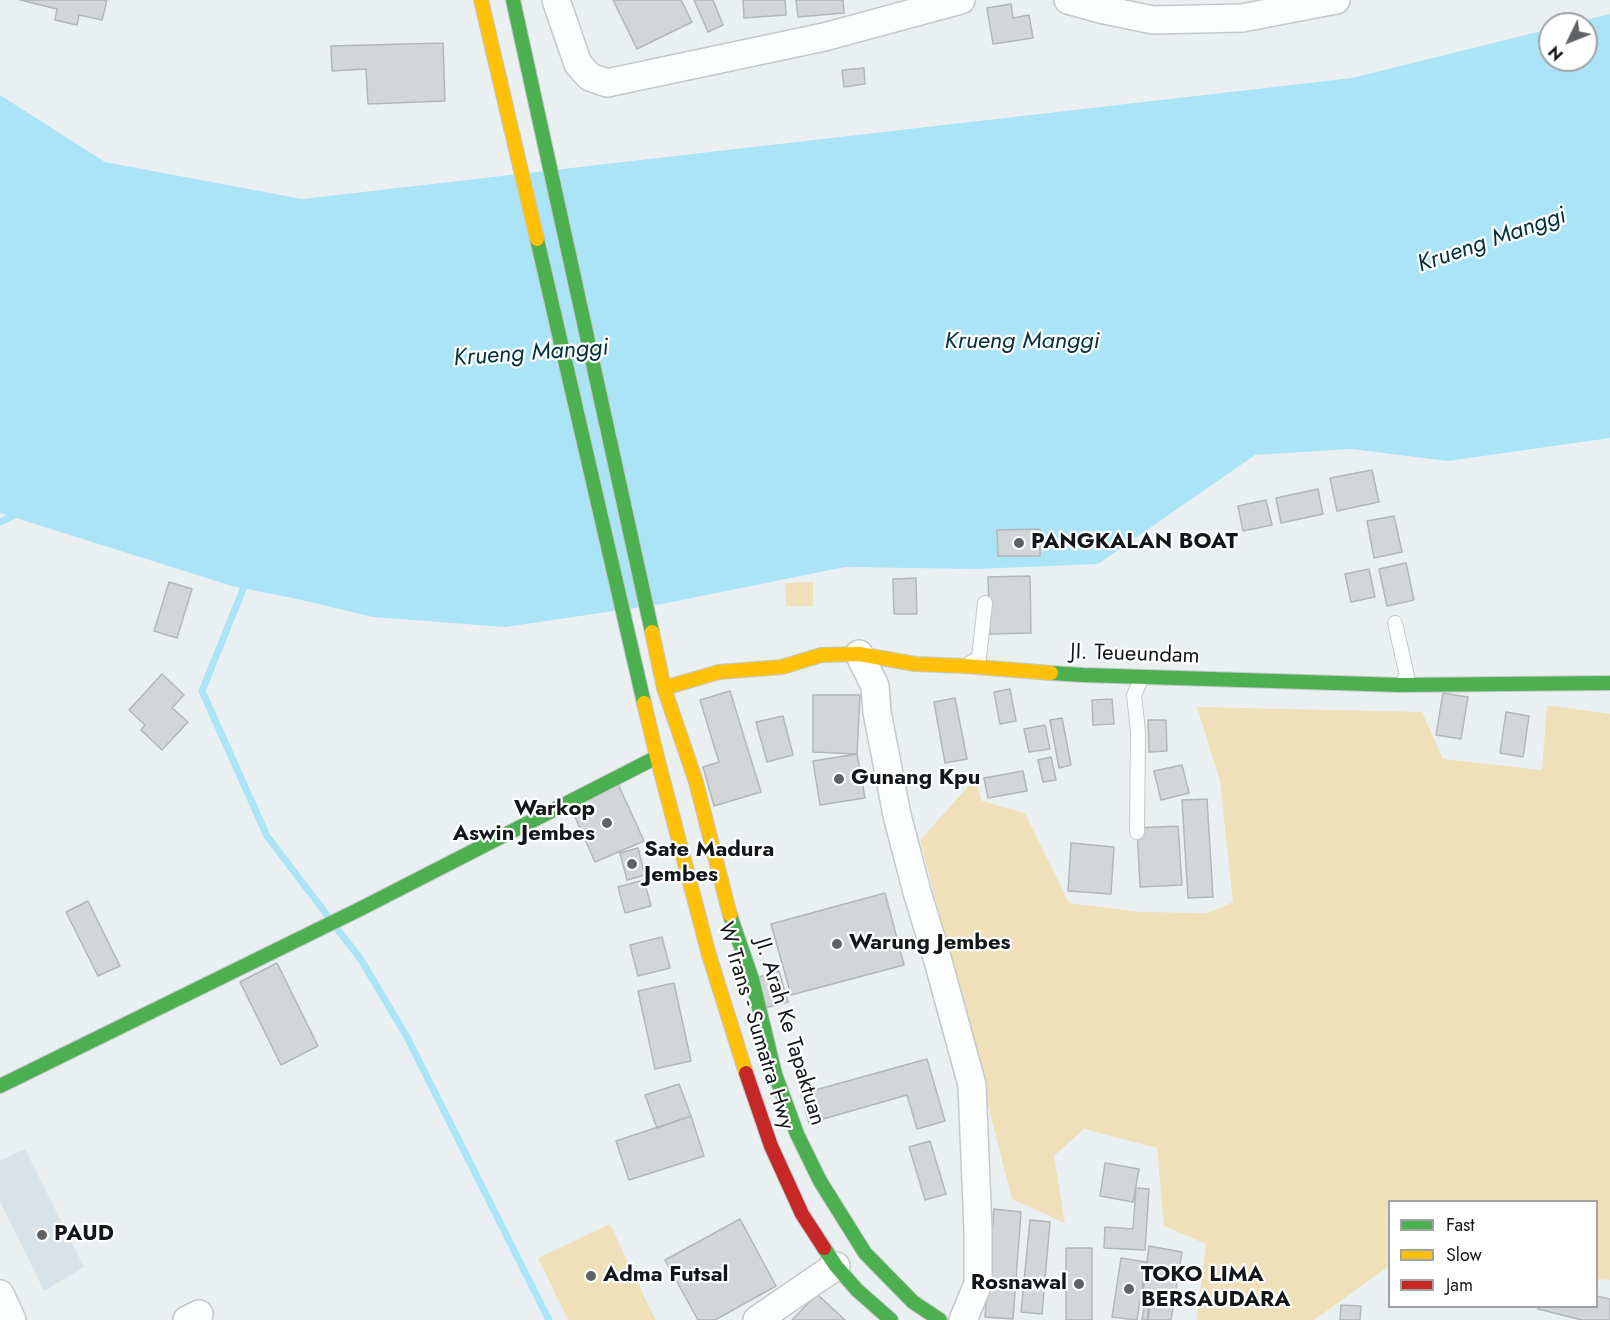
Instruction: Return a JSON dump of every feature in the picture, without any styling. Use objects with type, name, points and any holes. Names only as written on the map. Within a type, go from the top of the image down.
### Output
[{"type":"main road","name":"W Trans - Sumatra Hwy","points":[[481,0],[657,757],[709,956],[771,1146],[802,1214],[836,1266],[857,1290],[891,1320]]},
{"type":"main road","name":"JI. Arah Ke Tapaktuan","points":[[513,0],[664,688],[696,782],[731,918],[752,979],[776,1074],[797,1134],[820,1181],[865,1253],[913,1302],[939,1320]]},
{"type":"main road","name":"JI. Teueundam","points":[[664,688],[718,672],[783,667],[821,655],[859,654],[915,664],[1083,675],[1610,683]]},
{"type":"main road","points":[[0,1086],[360,909],[657,757]]},
{"type":"street","points":[[556,0],[578,64],[590,77],[607,83],[824,37],[961,0]]},
{"type":"street","points":[[1068,0],[1153,20],[1242,18],[1336,0]]},
{"type":"street","points":[[859,654],[876,699],[897,815],[916,892],[938,961],[972,1085],[978,1284],[963,1320]]},
{"type":"street","points":[[757,1320],[836,1266]]},
{"type":"street","points":[[0,1294],[12,1320]]},
{"type":"lane","points":[[965,666],[979,658],[985,603]]},
{"type":"lane","points":[[1395,624],[1405,662],[1403,681]]},
{"type":"lane","points":[[1137,832],[1138,732],[1134,695],[1142,677]]},
{"type":"shaded area","points":[[813,582],[813,606],[786,606],[785,583]]},
{"type":"shaded area","points":[[1547,705],[1610,714],[1610,1280],[1598,1279],[1598,1200],[1388,1200],[1388,1267],[1314,1320],[1197,1320],[1206,1244],[1164,1226],[1157,1148],[1084,1129],[1054,1156],[1065,1223],[1012,1199],[920,840],[975,779],[982,801],[1025,813],[1069,903],[1141,912],[1208,913],[1233,902],[1220,781],[1197,707],[1422,712],[1443,759],[1542,770]]},
{"type":"shaded area","name":"PAUD","points":[[25,1149],[84,1267],[44,1291],[0,1202],[0,1161]]},
{"type":"shaded area","name":"Adma Futsal","points":[[610,1224],[656,1320],[568,1320],[538,1258]]},
{"type":"water","name":"Krueng Manggi","points":[[1610,14],[1610,438],[1448,461],[1351,449],[1255,455],[1098,564],[976,569],[845,567],[662,604],[505,627],[373,617],[232,586],[0,513],[0,95],[105,162],[302,199],[1352,78],[1538,32],[1538,72],[1598,72],[1598,17]]},
{"type":"building","points":[[20,0],[107,0],[102,20],[79,15],[77,25],[55,20],[57,9]]},
{"type":"building","points":[[613,0],[681,0],[692,22],[637,49]]},
{"type":"building","points":[[694,0],[713,0],[723,25],[708,32]]},
{"type":"building","points":[[743,0],[785,0],[786,15],[744,18]]},
{"type":"building","points":[[796,0],[843,0],[844,13],[798,17]]},
{"type":"building","points":[[1011,4],[1013,18],[1029,15],[1033,38],[993,44],[987,8]]},
{"type":"building","points":[[443,43],[445,101],[368,104],[366,69],[332,71],[331,46]]},
{"type":"building","points":[[864,68],[865,84],[844,87],[842,70]]},
{"type":"building","points":[[1372,470],[1379,502],[1337,511],[1330,478]]},
{"type":"building","points":[[1318,489],[1323,514],[1281,523],[1276,498]]},
{"type":"building","points":[[1266,500],[1272,525],[1243,531],[1238,506]]},
{"type":"building","points":[[1394,516],[1402,552],[1374,558],[1367,521]]},
{"type":"building","name":"PANGKALAN BOAT","points":[[1040,529],[1040,556],[998,556],[997,530]]},
{"type":"building","points":[[1406,563],[1414,600],[1387,606],[1379,569]]},
{"type":"building","points":[[1369,569],[1375,597],[1351,602],[1345,574]]},
{"type":"building","points":[[1030,576],[1031,633],[990,634],[988,577]]},
{"type":"building","points":[[916,578],[917,614],[894,614],[893,579]]},
{"type":"building","points":[[169,582],[192,589],[177,638],[154,631]]},
{"type":"building","points":[[162,674],[184,695],[172,708],[188,722],[162,750],[141,730],[145,725],[129,710]]},
{"type":"building","points":[[1010,689],[1016,721],[1000,724],[994,692]]},
{"type":"building","points":[[730,691],[761,792],[714,806],[703,767],[719,762],[700,700]]},
{"type":"building","points":[[1443,693],[1468,697],[1461,739],[1436,735]]},
{"type":"building","points":[[813,695],[860,695],[857,754],[813,752]]},
{"type":"building","points":[[955,698],[967,759],[945,763],[934,702]]},
{"type":"building","points":[[1112,699],[1114,724],[1093,725],[1092,700]]},
{"type":"building","points":[[1506,712],[1529,716],[1523,757],[1500,753]]},
{"type":"building","points":[[783,716],[793,755],[767,762],[756,722]]},
{"type":"building","points":[[1062,718],[1071,765],[1059,768],[1050,720]]},
{"type":"building","points":[[1148,720],[1166,720],[1167,751],[1149,752]]},
{"type":"building","points":[[1045,725],[1050,749],[1029,752],[1024,729]]},
{"type":"building","name":"Gunang Kpu","points":[[857,754],[865,798],[820,805],[813,761]]},
{"type":"building","points":[[1051,757],[1056,780],[1043,782],[1038,760]]},
{"type":"building","points":[[1182,765],[1189,793],[1161,800],[1154,771]]},
{"type":"building","points":[[1023,771],[1027,791],[988,798],[984,778]]},
{"type":"building","name":"Warkop Aswin Jembes","points":[[618,784],[644,841],[595,862],[570,806]]},
{"type":"building","points":[[1207,799],[1213,897],[1188,898],[1182,800]]},
{"type":"building","points":[[1178,826],[1182,885],[1140,887],[1137,828]]},
{"type":"building","points":[[1071,843],[1114,847],[1111,894],[1068,891]]},
{"type":"building","name":"Sate Madura Jembes","points":[[638,848],[645,875],[627,880],[620,853]]},
{"type":"building","points":[[644,880],[651,906],[625,913],[618,887]]},
{"type":"building","name":"Warung Jembes","points":[[885,893],[904,965],[791,995],[771,924]]},
{"type":"building","points":[[88,901],[120,966],[98,976],[66,912]]},
{"type":"building","points":[[662,937],[670,968],[638,976],[630,945]]},
{"type":"building","points":[[277,963],[318,1046],[281,1065],[240,982]]},
{"type":"building","points":[[779,971],[788,1002],[761,1009],[752,979]]},
{"type":"building","points":[[674,983],[691,1061],[655,1069],[638,991]]},
{"type":"building","points":[[927,1059],[945,1121],[917,1129],[907,1095],[809,1123],[801,1094]]},
{"type":"building","points":[[679,1084],[691,1116],[657,1128],[645,1095]]},
{"type":"building","points":[[691,1116],[704,1156],[629,1180],[616,1141]]},
{"type":"building","points":[[930,1141],[946,1194],[925,1200],[909,1147]]},
{"type":"building","points":[[1105,1163],[1139,1169],[1133,1202],[1100,1196]]},
{"type":"building","points":[[1136,1188],[1149,1189],[1145,1250],[1104,1248],[1105,1227],[1133,1229]]},
{"type":"building","points":[[994,1209],[1021,1212],[1013,1319],[985,1317]]},
{"type":"building","points":[[740,1219],[776,1286],[715,1320],[698,1320],[665,1260]]},
{"type":"building","points":[[1030,1220],[1050,1222],[1042,1314],[1021,1312]]},
{"type":"building","points":[[1149,1246],[1182,1252],[1171,1320],[1148,1320],[1152,1293],[1143,1291]]},
{"type":"building","name":"Rosnawal","points":[[1066,1248],[1092,1248],[1092,1320],[1066,1320]]},
{"type":"building","name":"TOKO LIMA BERSAUDARA","points":[[1121,1258],[1146,1262],[1137,1320],[1112,1317]]},
{"type":"building","points":[[817,1294],[845,1320],[792,1320]]},
{"type":"building","points":[[1146,1296],[1150,1296],[1147,1320],[1142,1320]]},
{"type":"building","points":[[1598,1296],[1610,1299],[1610,1320],[1582,1320],[1538,1309],[1598,1308]]},
{"type":"building","points":[[1341,1305],[1361,1306],[1360,1320],[1340,1320]]},
{"type":"waterway","points":[[0,522],[19,513]]},
{"type":"waterway","points":[[246,582],[202,691],[267,836],[327,915]]},
{"type":"waterway","points":[[337,929],[360,958],[407,1037],[549,1320]]},
{"type":"traffic: fast","points":[[513,0],[652,632]]},
{"type":"traffic: fast","points":[[537,239],[644,703]]},
{"type":"traffic: fast","points":[[1051,673],[1400,685],[1610,683]]},
{"type":"traffic: fast","points":[[0,1086],[360,909],[657,757]]},
{"type":"traffic: fast","points":[[730,915],[752,979],[775,1074],[797,1134],[820,1181],[865,1253],[913,1302],[940,1320]]},
{"type":"traffic: fast","points":[[824,1248],[857,1290],[891,1320]]},
{"type":"traffic: slow","points":[[481,0],[537,239]]},
{"type":"traffic: slow","points":[[652,632],[664,688],[696,782],[730,915]]},
{"type":"traffic: slow","points":[[664,688],[719,672],[782,667],[821,655],[859,654],[915,664],[1051,673]]},
{"type":"traffic: slow","points":[[644,703],[709,955],[746,1073]]},
{"type":"traffic: jam","points":[[746,1073],[771,1146],[802,1214],[824,1248]]},
{"type":"place","name":"PANGKALAN BOAT","points":[[1019,543]]},
{"type":"place","name":"Gunang Kpu","points":[[839,779]]},
{"type":"place","name":"Warkop Aswin Jembes","points":[[607,823]]},
{"type":"place","name":"Sate Madura Jembes","points":[[632,864]]},
{"type":"place","name":"Warung Jembes","points":[[837,944]]},
{"type":"place","name":"PAUD","points":[[42,1235]]},
{"type":"place","name":"Adma Futsal","points":[[591,1276]]},
{"type":"place","name":"Rosnawal","points":[[1079,1284]]},
{"type":"place","name":"TOKO LIMA BERSAUDARA","points":[[1129,1289]]}]
